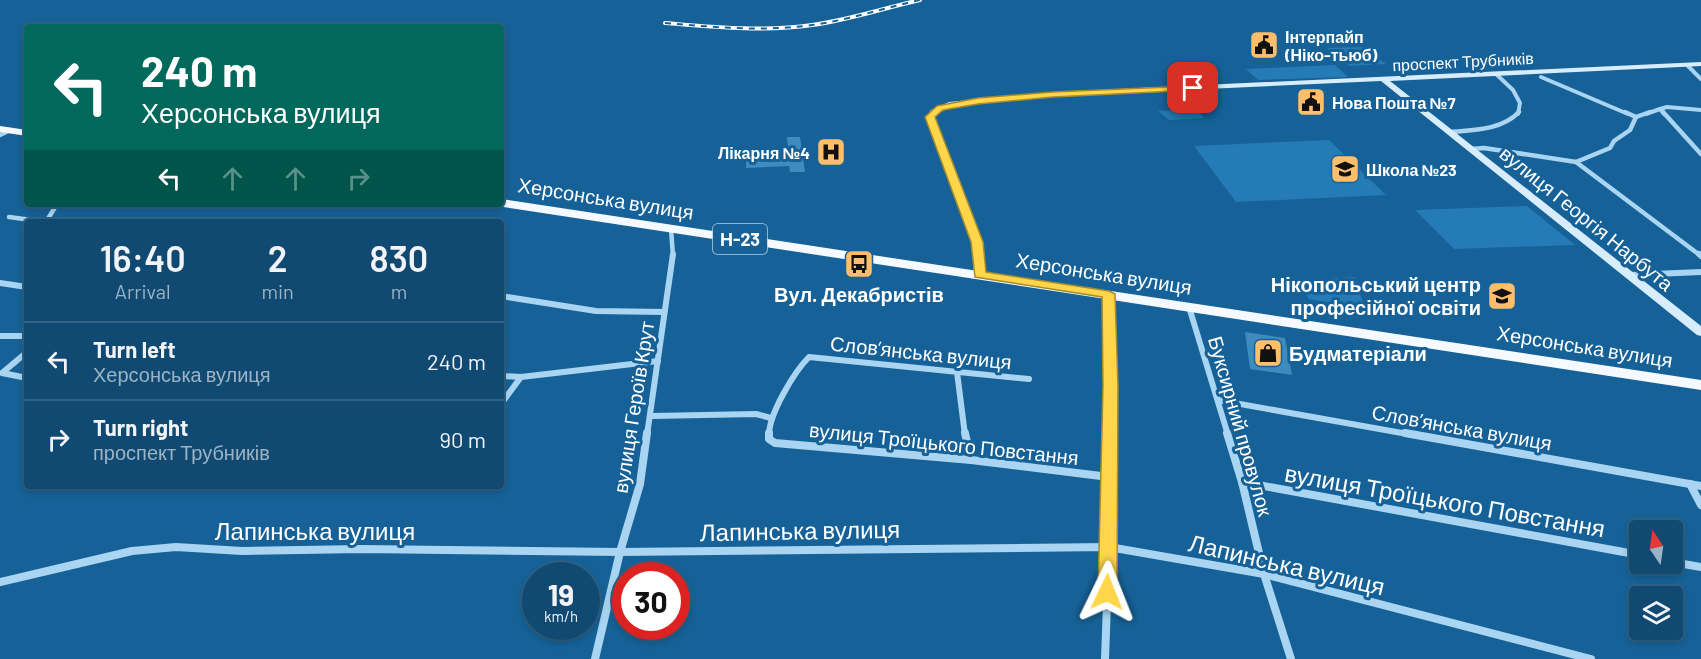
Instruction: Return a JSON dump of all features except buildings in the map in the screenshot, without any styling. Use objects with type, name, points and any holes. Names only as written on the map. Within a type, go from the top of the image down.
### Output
[{"type":"main road","name":"проспект Трубників","points":[[980,275],[977,242],[930,117],[940,108],[978,101],[1053,94],[1695,65]]},
{"type":"main road","name":"вулиця Георгія Нарбута","points":[[1383,79],[1701,332]]},
{"type":"main road","points":[[3,131],[24,133]]},
{"type":"main road","name":"Херсонська вулиця","points":[[504,203],[1701,385]]},
{"type":"street","points":[[1695,65],[1701,79]]},
{"type":"street","name":"вулиця Георгія Нарбута","points":[[1450,132],[1488,129],[1504,124],[1515,117],[1521,109],[1520,98],[1513,87],[1496,74]]},
{"type":"street","points":[[1541,77],[1636,117],[1667,107],[1701,110]]},
{"type":"street","points":[[1660,109],[1701,154]]},
{"type":"street","points":[[1576,162],[1610,148],[1614,141],[1630,130],[1636,117]]},
{"type":"street","points":[[1471,149],[1484,148],[1576,162],[1701,256]]},
{"type":"street","points":[[9,217],[24,219]]},
{"type":"street","name":"вулиця Героїв Крут","points":[[595,659],[620,552],[640,484],[652,416],[672,255],[671,229]]},
{"type":"street","points":[[1629,275],[1701,272]]},
{"type":"street","points":[[0,283],[24,287]]},
{"type":"street","points":[[1105,659],[1109,547],[1109,294]]},
{"type":"street","points":[[504,296],[596,311],[664,312]]},
{"type":"street","name":"Буксирний провулок","points":[[1189,307],[1242,482],[1264,574],[1291,659]]},
{"type":"street","points":[[0,336],[24,334]]},
{"type":"street","points":[[24,355],[2,373],[24,377]]},
{"type":"street","name":"Словʼянська вулиця","points":[[771,418],[802,364],[809,357],[1029,379]]},
{"type":"street","points":[[504,376],[521,377],[658,361]]},
{"type":"street","points":[[957,372],[961,415],[970,460]]},
{"type":"street","points":[[504,400],[521,377]]},
{"type":"street","name":"Словʼянська вулиця","points":[[1218,400],[1701,486]]},
{"type":"street","points":[[652,416],[756,414],[771,418]]},
{"type":"street","name":"вулиця Троїцького Повстання","points":[[771,418],[769,440],[775,443],[970,460],[1109,477]]},
{"type":"street","name":"вулиця Троїцького Повстання","points":[[1242,482],[1629,553]]},
{"type":"street","points":[[1690,484],[1701,505]]},
{"type":"street","name":"Лапинська вулиця","points":[[0,582],[132,551],[176,547],[242,551],[362,549],[620,552],[1109,547],[1264,574],[1592,659]]},
{"type":"street","points":[[1683,563],[1701,567]]},
{"type":"shaded area","points":[[1362,47],[1386,64],[1350,66],[1327,48]]},
{"type":"shaded area","points":[[1335,65],[1348,77],[1258,80],[1246,69]]},
{"type":"shaded area","points":[[1197,109],[1204,118],[1169,120],[1158,111]]},
{"type":"shaded area","points":[[1329,140],[1386,195],[1236,202],[1194,146]]},
{"type":"shaded area","points":[[1527,206],[1575,245],[1454,249],[1415,210]]},
{"type":"shaded area","points":[[1355,277],[1365,309],[1309,299],[1297,281]]},
{"type":"railway","points":[[665,23],[739,28],[794,27],[839,20],[920,0]]},
{"type":"place","name":"Інтерпайп (Ніко-тьюб)","points":[[1264,45]]},
{"type":"place","name":"Нова Пошта №7","points":[[1311,102]]},
{"type":"place","name":"Лікарня №4","points":[[831,152]]},
{"type":"place","name":"Школа №23","points":[[1345,169]]},
{"type":"place","name":"Вул. Декабристів","points":[[859,264]]},
{"type":"place","name":"Нікопольський центр професійної освіти","points":[[1502,296]]},
{"type":"place","name":"Будматеріали","points":[[1268,353]]},
{"type":"route","points":[[1107,592],[1111,386],[1109,294],[980,275],[977,242],[930,117],[940,108],[978,101],[1053,94],[1193,88]]}]
